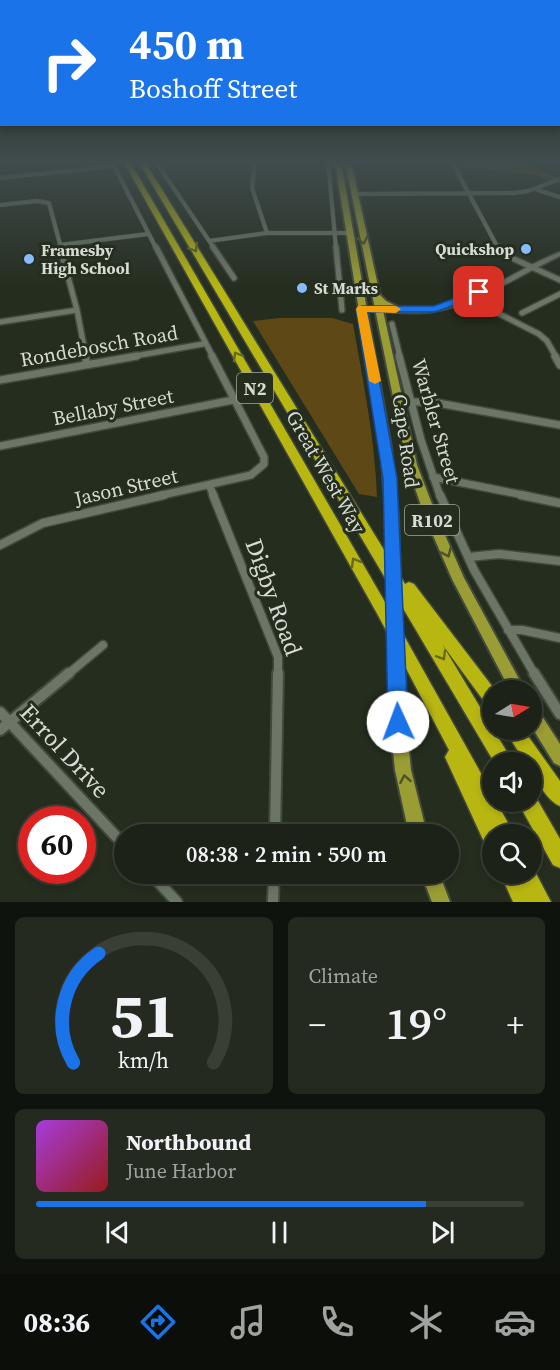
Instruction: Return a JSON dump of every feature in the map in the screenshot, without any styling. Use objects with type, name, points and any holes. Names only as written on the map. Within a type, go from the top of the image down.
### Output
[{"type":"highway","name":"Great West Way","points":[[151,204],[384,613]]},
{"type":"highway","name":"Great West Way","points":[[171,204],[368,534]]},
{"type":"highway","name":"N2","points":[[368,534],[498,752]]},
{"type":"highway","points":[[368,534],[482,686]]},
{"type":"highway","name":"N2","points":[[384,613],[499,824]]},
{"type":"highway","points":[[384,613],[486,824]]},
{"type":"highway","points":[[521,740],[560,797]]},
{"type":"highway","points":[[533,812],[560,858]]},
{"type":"highway","points":[[515,884],[524,902]]},
{"type":"highway","points":[[531,884],[540,902]]},
{"type":"main road","name":"Cape Road","points":[[345,204],[386,447],[392,514],[398,722],[403,770],[416,824]]},
{"type":"main road","name":"Cape Road","points":[[356,204],[408,449],[424,499],[461,585],[513,680]]},
{"type":"main road","points":[[374,294],[383,303],[401,310]]},
{"type":"main road","points":[[378,313],[401,310]]},
{"type":"main road","points":[[542,729],[560,758]]},
{"type":"main road","points":[[434,884],[441,902]]},
{"type":"street","points":[[49,204],[77,310],[87,364]]},
{"type":"street","points":[[133,204],[233,400]]},
{"type":"street","name":"Great West Way","points":[[179,204],[234,278]]},
{"type":"street","points":[[257,204],[267,233]]},
{"type":"street","points":[[332,204],[342,310]]},
{"type":"street","points":[[475,204],[501,253],[560,280]]},
{"type":"street","points":[[209,242],[267,233],[349,233]]},
{"type":"street","points":[[60,245],[148,234]]},
{"type":"street","points":[[401,310],[435,309],[468,298],[560,255]]},
{"type":"street","points":[[522,313],[560,294]]},
{"type":"street","points":[[468,298],[539,334],[547,341],[560,365]]},
{"type":"street","points":[[362,309],[378,313]]},
{"type":"street","points":[[0,322],[77,310]]},
{"type":"street","name":"Warbler Street","points":[[392,324],[410,402],[433,477],[469,557],[508,630],[560,714]]},
{"type":"street","name":"Rondebosch Road","points":[[0,380],[203,344]]},
{"type":"street","name":"Bellaby Street","points":[[0,446],[233,400]]},
{"type":"street","name":"Jason Street","points":[[0,545],[43,523],[251,475],[262,468],[264,458],[233,400]]},
{"type":"street","points":[[410,402],[432,402],[560,425]]},
{"type":"street","points":[[433,477],[560,503]]},
{"type":"street","name":"Digby Road","points":[[210,486],[278,657],[275,824]]},
{"type":"street","points":[[469,557],[499,554],[560,561]]},
{"type":"street","points":[[508,630],[522,630],[560,638]]},
{"type":"street","points":[[0,730],[103,645]]},
{"type":"street","name":"Errol Drive","points":[[0,712],[114,834]]},
{"type":"street","points":[[160,884],[177,902]]},
{"type":"street","points":[[273,902],[274,884]]},
{"type":"shaded area","points":[[279,318],[332,318],[353,324],[371,432],[377,497],[359,494],[253,321]]},
{"type":"slow traffic","points":[[375,381],[362,309],[396,309]]},
{"type":"place","name":"Quickshop","points":[[526,249]]},
{"type":"place","name":"Framesby High School","points":[[29,259]]},
{"type":"place","name":"St Marks","points":[[302,288]]},
{"type":"route","points":[[398,722],[390,478],[362,309],[435,309],[479,292]]}]
